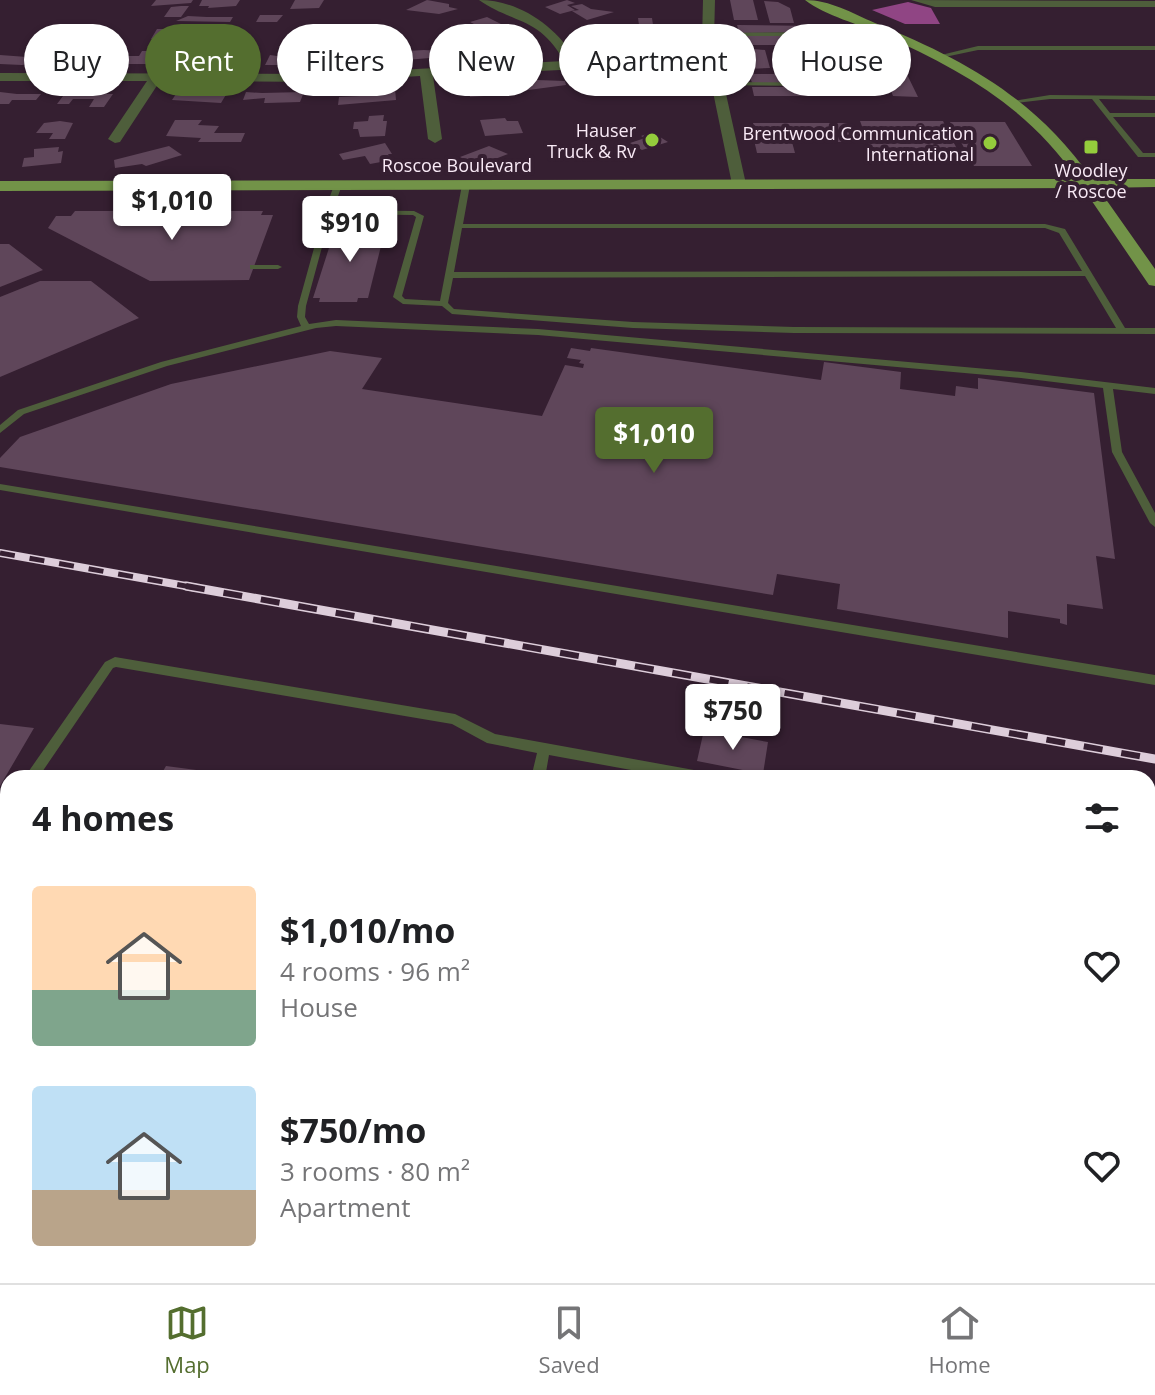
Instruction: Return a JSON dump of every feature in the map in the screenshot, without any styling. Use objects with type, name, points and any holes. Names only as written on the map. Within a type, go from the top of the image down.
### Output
[{"type":"main road","points":[[811,0],[940,56],[1016,101],[1046,128],[1155,281]]},
{"type":"main road","name":"Roscoe Boulevard","points":[[0,186],[1155,183]]},
{"type":"street","points":[[491,2],[513,0]]},
{"type":"street","points":[[709,0],[710,24]]},
{"type":"street","points":[[917,0],[931,4],[1155,4]]},
{"type":"street","points":[[491,2],[544,25],[559,41]]},
{"type":"street","points":[[261,78],[323,78],[559,65]]},
{"type":"street","points":[[426,72],[435,139]]},
{"type":"street","points":[[0,77],[145,78]]},
{"type":"street","points":[[115,139],[145,94]]},
{"type":"street","points":[[720,96],[739,184]]},
{"type":"lane","points":[[756,35],[832,34],[873,52],[884,85],[756,84]]},
{"type":"lane","points":[[940,56],[978,48],[1155,48]]},
{"type":"lane","points":[[1016,101],[1050,97],[1155,98]]},
{"type":"lane","points":[[1094,98],[1141,155],[1155,155]]},
{"type":"lane","points":[[1108,115],[1155,115]]},
{"type":"lane","points":[[307,328],[301,317],[302,306],[338,185]]},
{"type":"lane","points":[[444,304],[466,185]]},
{"type":"lane","points":[[328,212],[414,213],[420,216],[397,297],[403,301],[444,304],[452,311],[633,325],[809,330],[1155,331]]},
{"type":"lane","points":[[460,226],[1045,226],[1062,231],[1122,331]]},
{"type":"lane","points":[[253,267],[278,267]]},
{"type":"lane","points":[[450,275],[1087,273]]},
{"type":"lane","points":[[0,430],[13,416],[164,364],[336,323],[538,332],[957,370],[1154,394]]},
{"type":"lane","points":[[1108,386],[1117,452],[1155,523]]},
{"type":"lane","points":[[0,487],[1155,680]]},
{"type":"lane","points":[[36,770],[100,677],[115,662],[455,719],[492,739],[638,770]]},
{"type":"lane","points":[[540,770],[544,749]]},
{"type":"shaded area","points":[[908,2],[931,8],[940,24],[905,24],[872,10]]},
{"type":"building","points":[[156,0],[193,0],[191,3],[151,6]]},
{"type":"building","points":[[202,0],[240,0],[236,6],[208,8],[199,6]]},
{"type":"building","points":[[295,0],[324,0],[319,8],[290,9]]},
{"type":"building","points":[[427,0],[458,9],[439,14],[406,10]]},
{"type":"building","points":[[567,0],[575,3],[567,5],[575,10],[560,14],[545,7]]},
{"type":"building","points":[[730,0],[753,0],[758,20],[734,20]]},
{"type":"building","points":[[764,1],[778,2],[790,8],[794,23],[770,23]]},
{"type":"building","points":[[582,4],[591,9],[614,12],[587,20],[572,11],[579,10],[571,6]]},
{"type":"building","points":[[189,6],[181,17],[164,17],[171,7]]},
{"type":"building","points":[[260,15],[283,15],[277,22],[256,22]]},
{"type":"building","points":[[188,16],[233,17],[230,22],[176,21]]},
{"type":"building","points":[[487,17],[501,24],[474,24],[470,22]]},
{"type":"building","points":[[638,18],[652,18],[653,24],[639,24]]},
{"type":"building","points":[[756,25],[772,25],[772,33],[756,33]]},
{"type":"building","points":[[756,36],[772,36],[772,45],[756,45]]},
{"type":"building","points":[[756,49],[765,50],[770,68],[756,69]]},
{"type":"building","points":[[429,50],[429,58],[413,59],[413,51]]},
{"type":"building","points":[[145,51],[145,64],[129,64],[129,56],[139,56]]},
{"type":"building","points":[[0,55],[24,57],[24,65],[0,64]]},
{"type":"building","points":[[270,55],[277,56],[277,65],[265,65]]},
{"type":"building","points":[[756,74],[772,74],[772,83],[756,83]]},
{"type":"building","points":[[543,80],[559,81],[559,86],[543,88]]},
{"type":"building","points":[[911,83],[918,97],[893,96],[911,96]]},
{"type":"building","points":[[756,87],[772,87],[772,96],[756,96]]},
{"type":"building","points":[[0,92],[39,96],[36,100],[12,100],[9,104],[0,104]]},
{"type":"building","points":[[261,93],[302,96],[300,102],[264,103],[265,98],[243,100],[244,96],[261,96]]},
{"type":"building","points":[[63,96],[112,96],[104,107],[89,107],[94,99],[73,99],[69,104],[57,104]]},
{"type":"building","points":[[175,96],[225,96],[221,103],[172,100]]},
{"type":"building","points":[[396,96],[396,100],[338,105],[339,97]]},
{"type":"building","points":[[384,115],[383,121],[387,121],[385,136],[360,137],[358,129],[353,129],[354,122],[368,121],[369,116]]},
{"type":"building","points":[[505,118],[507,121],[518,121],[523,133],[485,136],[480,120]]},
{"type":"building","points":[[175,120],[202,120],[198,125],[219,126],[214,133],[245,133],[241,142],[198,142],[201,138],[166,136]]},
{"type":"building","points":[[860,121],[943,121],[957,149],[871,149],[868,142],[792,142],[795,153],[757,153],[753,123],[848,123],[851,129],[863,129]]},
{"type":"building","name":"Brentwood Communication International","points":[[950,122],[1005,122],[1032,166],[974,166]]},
{"type":"building","points":[[44,123],[73,123],[65,139],[49,139],[53,133],[36,133]]},
{"type":"building","name":"Hauser Truck & Rv","points":[[652,132],[668,142],[642,150],[630,143],[645,138],[641,136]]},
{"type":"building","points":[[385,143],[392,160],[370,164],[365,156],[343,160],[339,154]]},
{"type":"building","points":[[567,145],[585,146],[584,160],[567,160]]},
{"type":"building","points":[[169,146],[182,155],[146,166],[115,168],[114,160]]},
{"type":"building","points":[[489,146],[508,154],[477,166],[460,157]]},
{"type":"building","points":[[59,147],[58,152],[63,151],[61,163],[22,167],[24,158],[34,157],[34,149]]},
{"type":"building","points":[[75,211],[263,211],[261,215],[273,215],[249,280],[150,281],[48,228],[56,216],[71,216]]},
{"type":"building","points":[[336,226],[386,226],[368,298],[358,298],[357,302],[319,302],[320,298],[313,298]]},
{"type":"building","points":[[0,244],[9,244],[43,270],[0,287]]},
{"type":"building","points":[[40,281],[91,281],[139,318],[0,377],[0,297]]},
{"type":"building","points":[[571,348],[590,351],[591,348],[821,380],[824,362],[901,372],[900,389],[955,396],[956,386],[978,389],[978,378],[1094,393],[1115,559],[1096,556],[1103,609],[1067,604],[1067,625],[1060,623],[1060,619],[1008,611],[1008,638],[837,609],[840,584],[777,574],[773,595],[0,467],[0,458],[20,437],[171,384],[330,351],[382,358],[362,389],[542,416],[565,365],[583,368],[584,364],[579,363],[581,360],[567,358]]},
{"type":"building","points":[[0,724],[34,728],[9,770],[0,770]]},
{"type":"building","points":[[704,730],[768,742],[764,770],[743,770],[697,761]]},
{"type":"building","points":[[166,766],[196,770],[164,770]]},
{"type":"railway","points":[[0,553],[197,588]]},
{"type":"railway","points":[[186,586],[1155,759]]},
{"type":"place","name":"Hauser Truck & Rv","points":[[652,140]]},
{"type":"place","name":"Brentwood Communication International","points":[[990,143]]},
{"type":"place","name":"Woodley / Roscoe","points":[[1091,147]]}]
